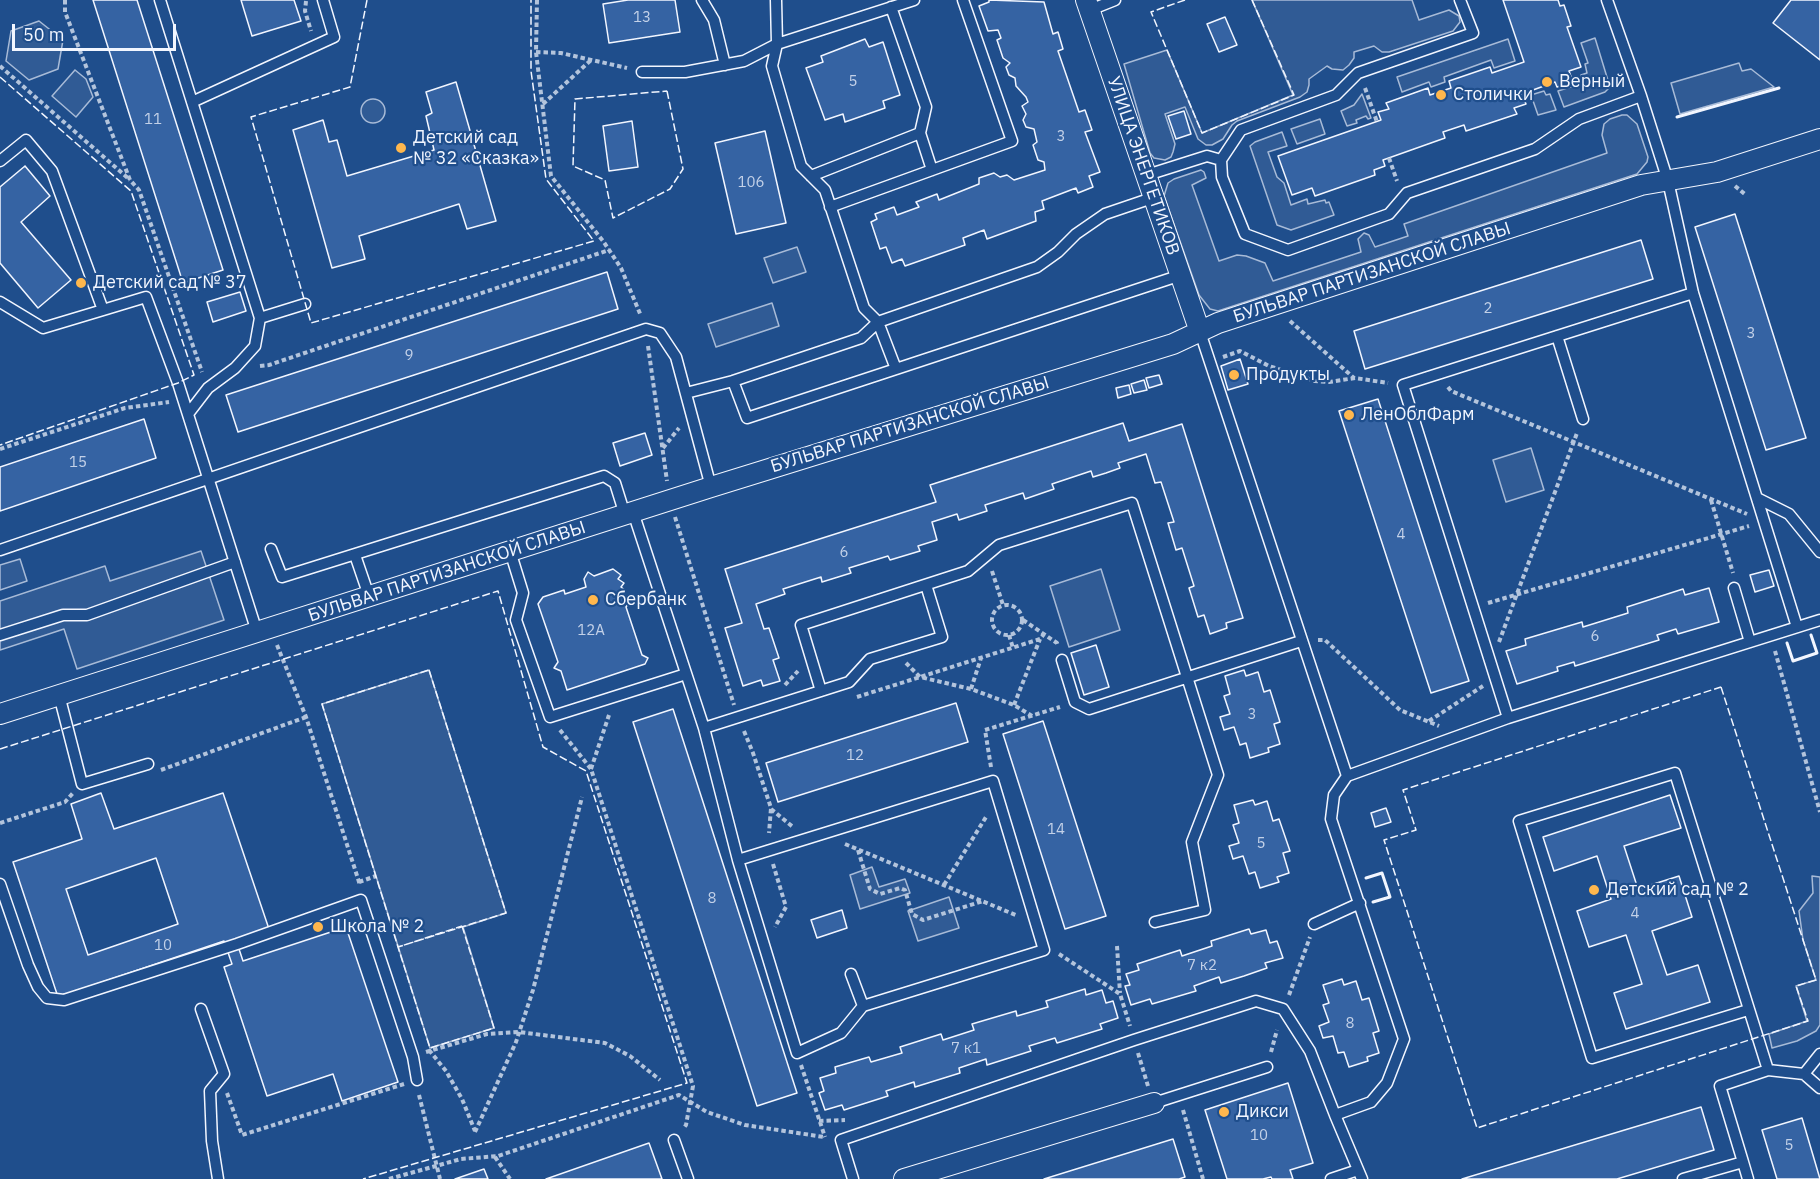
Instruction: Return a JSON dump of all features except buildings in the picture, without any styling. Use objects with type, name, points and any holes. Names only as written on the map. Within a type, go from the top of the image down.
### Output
[{"type":"street","name":"УЛИЦА ЭНЕРГЕТИКОВ","points":[[1088,5],[1200,332]]},
{"type":"street","name":"БУЛЬВАР ПАРТИЗАНСКОЙ СЛАВЫ","points":[[0,714],[711,487],[1173,344],[1218,323],[1618,192],[1641,185],[1717,172],[1820,139]]},
{"type":"street","points":[[904,1179],[952,1172],[1154,1103]]},
{"type":"lane","points":[[160,0],[260,318],[255,346],[235,368],[208,388],[188,414]]},
{"type":"lane","points":[[192,102],[334,37],[323,0]]},
{"type":"lane","points":[[702,0],[714,20],[725,64]]},
{"type":"lane","points":[[776,0],[777,44],[772,66],[801,166],[825,190],[864,308],[878,322],[896,369]]},
{"type":"lane","points":[[642,72],[685,72],[744,61],[777,44],[914,0]]},
{"type":"lane","points":[[830,207],[1012,141],[963,0]]},
{"type":"lane","points":[[1088,5],[1115,0]]},
{"type":"lane","points":[[1460,0],[1473,33],[1358,73],[1336,95],[1241,130],[1221,160],[1222,177],[1245,234],[1288,250],[1389,214],[1407,193],[1535,149],[1579,119],[1641,96]]},
{"type":"lane","points":[[1607,0],[1668,181],[1693,293],[1797,627]]},
{"type":"lane","points":[[891,8],[926,107],[920,132],[932,170]]},
{"type":"lane","points":[[811,176],[920,132]]},
{"type":"lane","points":[[0,161],[26,140],[52,171],[103,310]]},
{"type":"lane","points":[[1148,176],[1207,156],[1221,160]]},
{"type":"lane","points":[[686,393],[733,381],[861,338],[878,322],[1037,267],[1058,252],[1076,234],[1105,214],[1155,197]]},
{"type":"lane","points":[[733,381],[747,418],[1181,275]]},
{"type":"lane","points":[[1508,718],[1403,385],[1693,293]]},
{"type":"lane","points":[[0,302],[43,328],[146,297],[183,399],[235,562],[264,630]]},
{"type":"lane","points":[[260,318],[305,304]]},
{"type":"lane","points":[[0,550],[646,328],[660,333],[676,357],[711,487]]},
{"type":"lane","points":[[1200,332],[1347,776]]},
{"type":"lane","points":[[1557,336],[1583,419]]},
{"type":"lane","points":[[272,549],[282,577],[604,476],[615,483],[629,514],[686,674],[704,728],[738,860],[797,1053],[841,1033],[863,1006],[1044,950],[993,781],[738,860]]},
{"type":"lane","points":[[1757,498],[1789,514],[1820,552]]},
{"type":"lane","points":[[821,691],[801,625],[968,572],[999,545],[1132,503],[1218,775],[1192,842],[1205,910],[1155,922]]},
{"type":"lane","points":[[510,551],[523,593],[516,620],[550,717],[686,674]]},
{"type":"lane","points":[[355,555],[369,596]]},
{"type":"lane","points":[[0,635],[63,615],[87,615],[235,562]]},
{"type":"lane","points":[[704,728],[849,682],[870,659],[942,636],[926,585]]},
{"type":"lane","points":[[1734,588],[1750,642]]},
{"type":"lane","points":[[1335,1115],[1371,1102],[1387,1083],[1404,1039],[1331,819],[1334,795],[1347,776],[1508,718],[1820,620]]},
{"type":"lane","points":[[1062,660],[1075,702],[1089,709],[1301,641]]},
{"type":"lane","points":[[59,695],[82,784],[148,764]]},
{"type":"lane","points":[[1748,1010],[1592,1058],[1519,821],[1675,773],[1768,1070]]},
{"type":"lane","points":[[0,884],[28,965],[39,987],[47,998],[64,1000],[237,944],[361,900],[413,1057],[417,1080]]},
{"type":"lane","points":[[1314,924],[1360,903]]},
{"type":"lane","points":[[851,974],[863,1006]]},
{"type":"lane","points":[[853,1179],[841,1140],[1256,1001],[1283,1009],[1310,1051],[1360,1174],[1331,1179]]},
{"type":"lane","points":[[201,1009],[224,1074],[210,1091],[212,1141],[218,1179]]},
{"type":"lane","points":[[1804,1074],[1820,1054]]},
{"type":"lane","points":[[1154,1103],[1267,1067]]},
{"type":"lane","points":[[1748,1179],[1720,1086],[1768,1070],[1804,1074],[1820,1088]]},
{"type":"lane","points":[[674,1140],[688,1179]]},
{"type":"lane","points":[[1683,1179],[1743,1161]]},
{"type":"path","points":[[65,0],[65,12],[130,180]]},
{"type":"path","points":[[306,0],[305,11],[315,46]]},
{"type":"path","points":[[537,0],[536,52],[551,176],[621,268],[646,328],[667,485]]},
{"type":"path","points":[[536,52],[561,52],[642,72]]},
{"type":"path","points":[[542,104],[591,60]]},
{"type":"path","points":[[0,66],[139,190],[208,388]]},
{"type":"path","points":[[1364,87],[1377,122]]},
{"type":"path","points":[[1389,158],[1398,182]]},
{"type":"path","points":[[1735,186],[1746,195]]},
{"type":"path","points":[[235,368],[269,365],[609,250]]},
{"type":"path","points":[[1286,317],[1354,378]]},
{"type":"path","points":[[1222,357],[1240,351],[1269,366],[1315,381],[1329,382],[1354,378],[1403,385]]},
{"type":"path","points":[[1436,375],[1451,391],[1764,522]]},
{"type":"path","points":[[0,449],[125,408],[183,399]]},
{"type":"path","points":[[662,448],[691,413]]},
{"type":"path","points":[[1488,653],[1501,640],[1583,419]]},
{"type":"path","points":[[1711,499],[1733,572],[1734,588]]},
{"type":"path","points":[[676,511],[675,519],[738,717]]},
{"type":"path","points":[[1473,607],[1764,522]]},
{"type":"path","points":[[987,555],[1003,605]]},
{"type":"path","points":[[1010,604],[1022,613],[1023,620],[1021,628],[1016,633],[1001,634],[992,623],[992,615],[996,609],[1010,604]]},
{"type":"path","points":[[1023,620],[1042,637],[1056,643],[1062,660]]},
{"type":"path","points":[[264,630],[306,717],[359,882],[361,900]]},
{"type":"path","points":[[1009,635],[1013,648]]},
{"type":"path","points":[[1771,635],[1820,812]]},
{"type":"path","points":[[855,698],[1042,637]]},
{"type":"path","points":[[1014,705],[1042,637]]},
{"type":"path","points":[[1301,641],[1325,640],[1400,710],[1462,735]]},
{"type":"path","points":[[894,652],[920,677],[971,689],[1014,705],[1032,716]]},
{"type":"path","points":[[783,688],[811,657]]},
{"type":"path","points":[[971,689],[981,658]]},
{"type":"path","points":[[1428,722],[1496,678]]},
{"type":"path","points":[[591,769],[615,697]]},
{"type":"path","points":[[734,703],[744,700]]},
{"type":"path","points":[[993,781],[985,730],[1075,702]]},
{"type":"path","points":[[148,764],[161,770],[306,717]]},
{"type":"path","points":[[550,717],[591,769],[693,1086],[686,1125],[674,1140]]},
{"type":"path","points":[[745,733],[756,729]]},
{"type":"path","points":[[0,823],[65,802],[82,784]]},
{"type":"path","points":[[428,1049],[446,1071],[462,1099],[475,1132],[519,1032],[533,990],[582,797]]},
{"type":"path","points":[[944,885],[998,798]]},
{"type":"path","points":[[771,808],[808,838]]},
{"type":"path","points":[[832,831],[843,843],[1035,923]]},
{"type":"path","points":[[858,849],[870,889],[880,894],[900,888],[905,890],[912,914],[923,920],[984,901]]},
{"type":"path","points":[[359,882],[376,876]]},
{"type":"path","points":[[1267,1067],[1283,1009],[1314,924]]},
{"type":"path","points":[[1117,946],[1120,994],[1154,1103]]},
{"type":"path","points":[[1044,950],[1056,952],[1120,994]]},
{"type":"path","points":[[413,1057],[428,1049],[487,1034],[519,1032],[605,1043],[630,1056],[660,1080]]},
{"type":"path","points":[[797,1053],[824,1137]]},
{"type":"path","points":[[222,1076],[242,1135],[417,1080],[440,1179]]},
{"type":"path","points":[[389,1179],[461,1158],[495,1156],[679,1095],[707,1112],[745,1125],[841,1140]]},
{"type":"path","points":[[1178,1095],[1203,1179]]},
{"type":"path","points":[[495,1156],[510,1179]]},
{"type":"shaded area","points":[[1252,0],[1412,0],[1419,20],[1449,10],[1459,16],[1460,22],[1453,31],[1389,52],[1382,52],[1374,46],[1354,52],[1354,58],[1343,70],[1327,66],[1309,79],[1307,92],[1300,97],[1237,121],[1223,139],[1212,145],[1206,145],[1198,139],[1185,107],[1165,114],[1175,144],[1171,157],[1165,160],[1154,158],[1150,153],[1124,64],[1167,50],[1202,133],[1293,95]]},
{"type":"shaded area","points":[[39,21],[63,40],[58,69],[29,80],[6,61],[11,31]]},
{"type":"shaded area","points":[[1595,38],[1610,87],[1605,92],[1564,107],[1558,91],[1583,83],[1581,75],[1587,73],[1585,64],[1588,63],[1581,43]]},
{"type":"shaded area","points":[[1508,39],[1515,61],[1494,68],[1491,60],[1444,77],[1445,82],[1431,87],[1429,82],[1402,92],[1397,77]]},
{"type":"shaded area","points":[[1739,63],[1742,71],[1751,69],[1774,87],[1680,114],[1671,83]]},
{"type":"shaded area","points":[[75,70],[86,79],[93,97],[76,117],[52,96]]},
{"type":"shaded area","points":[[1544,91],[1546,95],[1550,94],[1556,110],[1538,115],[1531,95]]},
{"type":"shaded area","points":[[1362,94],[1371,118],[1368,119],[1366,116],[1356,120],[1357,123],[1347,126],[1341,111],[1354,105]]},
{"type":"shaded area","points":[[373,99],[382,102],[385,111],[382,120],[373,123],[364,120],[361,111],[364,102]]},
{"type":"shaded area","points":[[1622,115],[1627,115],[1637,124],[1648,157],[1647,162],[1637,174],[1218,311],[1210,309],[1199,295],[1164,196],[1168,183],[1174,179],[1201,170],[1204,172],[1206,178],[1192,185],[1219,261],[1237,255],[1265,263],[1273,281],[1361,252],[1358,239],[1364,233],[1369,235],[1375,247],[1408,236],[1404,224],[1607,153],[1602,135],[1604,124]]},
{"type":"shaded area","points":[[1320,119],[1325,134],[1297,144],[1291,129]]},
{"type":"shaded area","points":[[1282,132],[1287,146],[1268,152],[1277,177],[1284,183],[1291,205],[1307,199],[1308,204],[1325,200],[1326,203],[1329,202],[1334,215],[1291,230],[1277,225],[1250,146]]},
{"type":"shaded area","points":[[797,247],[806,272],[773,283],[764,258]]},
{"type":"shaded area","points":[[772,303],[779,326],[716,347],[708,324]]},
{"type":"shaded area","points":[[1531,448],[1544,490],[1506,502],[1493,460]]},
{"type":"shaded area","points":[[201,551],[224,620],[77,669],[64,629],[0,650],[0,601],[105,566],[110,581]]},
{"type":"shaded area","points":[[20,559],[27,581],[0,590],[0,565]]},
{"type":"shaded area","points":[[1101,569],[1120,630],[1069,647],[1050,586]]},
{"type":"shaded area","points":[[429,670],[506,913],[463,927],[494,1028],[430,1048],[322,704]]},
{"type":"shaded area","points":[[872,867],[879,887],[905,879],[910,893],[860,909],[850,875]]},
{"type":"shaded area","points":[[1812,876],[1820,877],[1820,1025],[1816,1031],[1797,1041],[1772,1048],[1769,1034],[1807,1021],[1796,986],[1816,980],[1803,940],[1799,911],[1813,893]]},
{"type":"shaded area","points":[[949,897],[959,928],[918,941],[908,911]]},
{"type":"fence","points":[[367,0],[350,87],[251,117],[311,323],[594,241],[546,179],[531,71],[531,0]]},
{"type":"fence","points":[[1185,0],[1151,12],[1202,133],[1294,95],[1252,0]]},
{"type":"fence","points":[[0,77],[131,191],[194,375],[178,383],[0,445]]},
{"type":"fence","points":[[667,91],[683,169],[670,189],[613,218],[605,180],[573,166],[575,99],[667,91]]},
{"type":"fence","points":[[0,749],[498,591],[543,747],[586,771],[687,1083],[363,1179]]},
{"type":"fence","points":[[429,670],[506,913],[398,947],[322,704],[429,670]]},
{"type":"fence","points":[[1721,687],[1816,980],[1796,986],[1808,1021],[1477,1128],[1384,840],[1416,830],[1403,790],[1721,687]]},
{"type":"fence","points":[[462,926],[494,1028],[430,1048],[398,947],[462,926]]},
{"type":"wall","points":[[1677,117],[1779,88]]},
{"type":"wall","points":[[1787,643],[1793,661],[1817,653],[1811,635]]},
{"type":"wall","points":[[1366,878],[1382,873],[1390,897],[1373,902]]},
{"type":"place","name":"Верный","points":[[1547,82]]},
{"type":"place","name":"Столички","points":[[1441,95]]},
{"type":"place","name":"Детский сад № 32 «Сказка»","points":[[401,148]]},
{"type":"place","name":"Детский сад № 37","points":[[81,283]]},
{"type":"place","name":"Продукты","points":[[1234,375]]},
{"type":"place","name":"ЛенОблФарм","points":[[1349,415]]},
{"type":"place","name":"Сбербанк","points":[[593,600]]},
{"type":"place","name":"Детский сад № 2","points":[[1594,890]]},
{"type":"place","name":"Школа № 2","points":[[318,927]]},
{"type":"place","name":"Дикси","points":[[1224,1112]]}]
